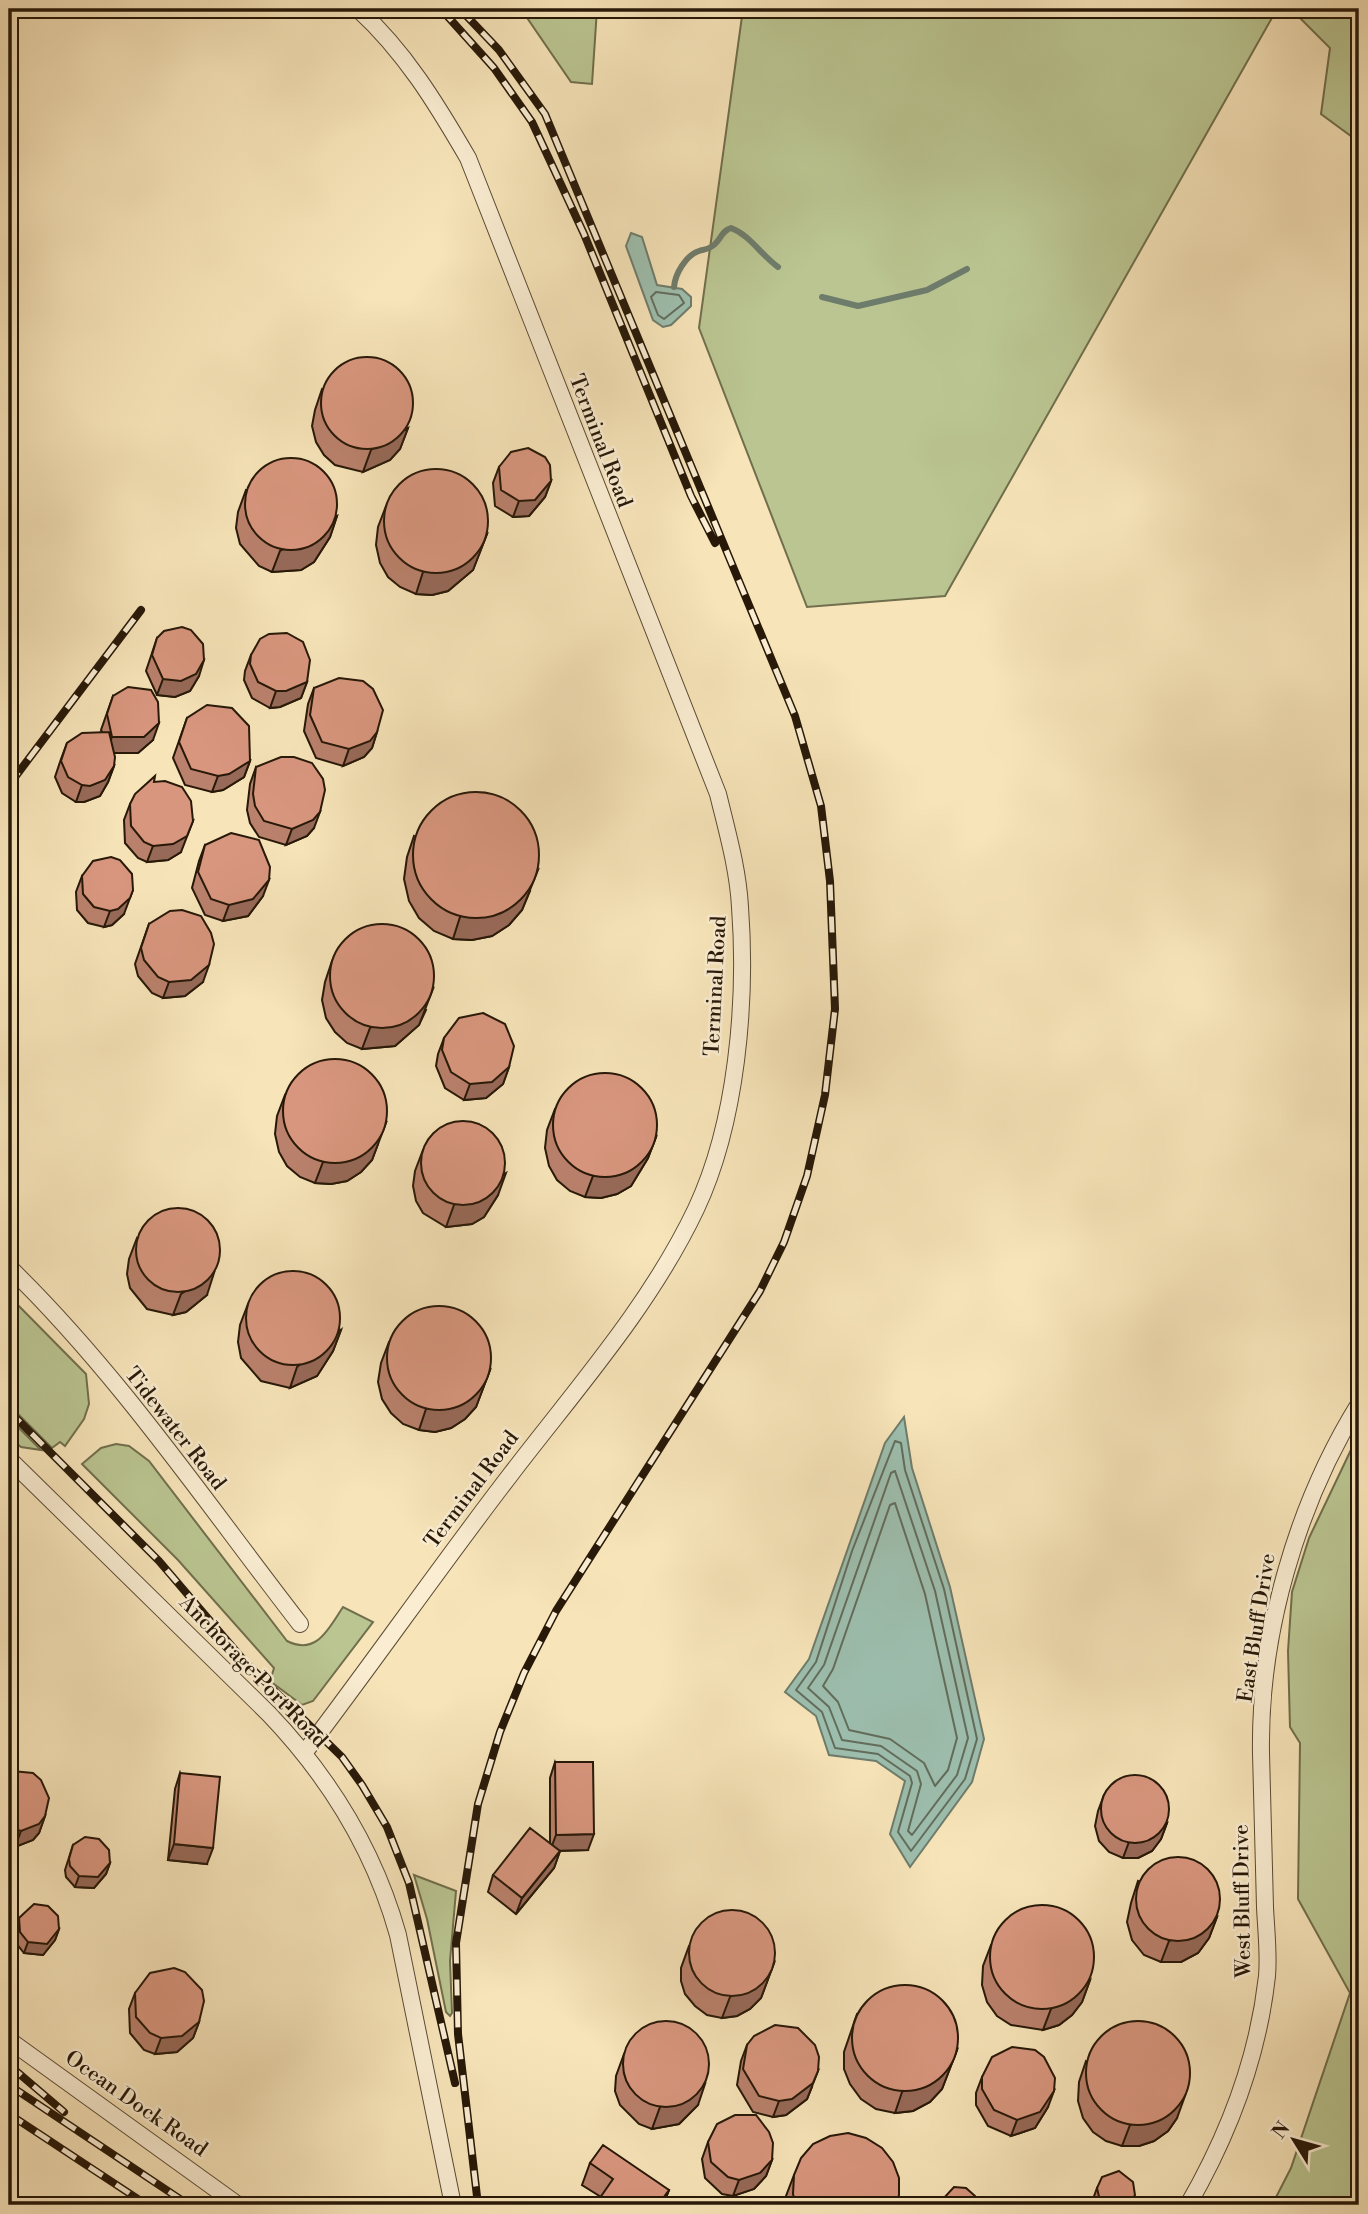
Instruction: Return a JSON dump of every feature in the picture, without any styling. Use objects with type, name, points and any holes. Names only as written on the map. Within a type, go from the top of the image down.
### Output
[{"type":"street","name":"Terminal Road","points":[[305,1752],[434,1574],[631,1316],[667,1264],[697,1207],[718,1152],[731,1089],[742,965],[740,905],[718,794],[468,158],[427,87],[384,32],[358,9]]},
{"type":"street","name":"Tidewater Road","points":[[9,1267],[53,1310],[97,1361],[300,1625]]},
{"type":"street","name":"East Bluff Drive","points":[[1261,1749],[1268,1667],[1290,1551],[1307,1504],[1359,1404]]},
{"type":"street","name":"Anchorage Port Road","points":[[9,1459],[305,1752],[340,1800],[386,1893],[398,1934],[453,2205]]},
{"type":"street","name":"West Bluff Drive","points":[[1188,2205],[1216,2155],[1236,2108],[1259,2023],[1267,1974],[1261,1749]]},
{"type":"street","name":"Ocean Dock Road","points":[[9,2040],[238,2205]]},
{"type":"green space","points":[[521,9],[597,9],[592,84],[571,82]]},
{"type":"green space","points":[[743,9],[1277,9],[945,596],[807,607],[699,328]]},
{"type":"green space","points":[[1291,9],[1359,9],[1359,142],[1321,114],[1330,48]]},
{"type":"green space","points":[[9,1296],[86,1374],[89,1404],[84,1419],[65,1446],[60,1442],[52,1448],[9,1405]]},
{"type":"green space","points":[[9,1418],[41,1450],[21,1447],[9,1437]]},
{"type":"green space","points":[[1359,1433],[1359,2205],[1272,2205],[1291,2168],[1350,1993],[1298,1899],[1300,1743],[1290,1727],[1288,1651],[1292,1592],[1309,1538]]},
{"type":"green space","points":[[116,1444],[129,1446],[149,1461],[287,1641],[306,1645],[321,1638],[343,1607],[373,1622],[313,1701],[302,1705],[270,1681],[274,1668],[178,1560],[82,1464],[101,1448]]},
{"type":"green space","points":[[414,1875],[456,1891],[450,1961],[450,2016],[446,2012],[427,1919]]},
{"type":"water","points":[[631,233],[642,237],[657,285],[682,289],[691,297],[691,306],[671,325],[663,327],[653,320],[626,246]]},
{"type":"water","points":[[904,1417],[912,1468],[950,1587],[984,1739],[972,1782],[910,1867],[890,1834],[905,1781],[876,1761],[829,1755],[816,1716],[785,1692],[809,1659],[885,1443]]},
{"type":"building","points":[[358,357],[376,357],[393,364],[406,377],[413,394],[413,412],[406,429],[393,442],[376,449],[358,449],[341,442],[328,429],[321,412],[321,394],[328,377],[341,364]]},
{"type":"building","points":[[528,448],[545,457],[550,465],[551,481],[535,500],[519,501],[501,490],[499,467],[511,452]]},
{"type":"building","points":[[291,458],[309,461],[324,471],[334,486],[337,504],[334,522],[324,537],[309,547],[291,550],[273,547],[258,537],[248,522],[245,504],[248,486],[258,471],[273,461]]},
{"type":"building","points":[[436,469],[456,473],[473,484],[484,501],[488,521],[484,541],[473,558],[456,569],[436,573],[416,569],[399,558],[388,541],[384,521],[388,501],[399,484],[416,473]]},
{"type":"building","points":[[182,627],[191,630],[203,644],[204,660],[196,674],[181,681],[163,679],[152,655],[157,638],[164,631]]},
{"type":"building","points":[[287,633],[303,642],[310,660],[307,682],[286,691],[276,691],[258,682],[250,664],[251,655],[260,639],[269,634]]},
{"type":"building","points":[[339,678],[363,681],[373,689],[383,710],[377,732],[370,741],[349,749],[322,742],[310,715],[314,688]]},
{"type":"building","points":[[128,687],[151,690],[158,702],[159,723],[144,737],[112,737],[107,714],[113,696]]},
{"type":"building","points":[[207,705],[232,708],[249,726],[250,761],[229,774],[218,776],[191,769],[179,742],[187,718]]},
{"type":"building","points":[[109,732],[115,757],[114,766],[105,780],[90,786],[82,785],[68,777],[61,761],[67,743],[82,733]]},
{"type":"building","points":[[281,757],[294,757],[312,763],[323,779],[325,790],[320,812],[313,820],[292,829],[264,821],[255,806],[253,794],[256,767]]},
{"type":"building","points":[[155,776],[154,782],[165,781],[182,787],[191,801],[193,821],[187,836],[173,844],[153,846],[144,842],[131,826],[130,804],[135,794]]},
{"type":"building","points":[[476,792],[500,796],[521,810],[535,831],[539,855],[535,879],[521,900],[500,914],[476,918],[452,914],[431,900],[417,879],[413,855],[417,831],[431,810],[452,796]]},
{"type":"building","points":[[231,833],[259,840],[270,867],[269,880],[253,899],[229,905],[211,899],[198,872],[205,845]]},
{"type":"building","points":[[111,857],[120,860],[132,874],[133,890],[130,898],[118,909],[110,911],[94,907],[83,894],[82,876],[93,861]]},
{"type":"building","points":[[182,910],[201,916],[214,944],[209,965],[191,980],[169,982],[158,977],[144,960],[141,948],[149,924],[170,911]]},
{"type":"building","points":[[382,924],[402,928],[419,939],[430,956],[434,976],[430,996],[419,1013],[402,1024],[382,1028],[362,1024],[345,1013],[334,996],[330,976],[334,956],[345,939],[362,928]]},
{"type":"building","points":[[483,1013],[505,1024],[514,1046],[509,1067],[492,1082],[470,1084],[451,1072],[442,1050],[444,1038],[459,1018]]},
{"type":"building","points":[[335,1059],[355,1063],[372,1074],[383,1091],[387,1111],[383,1131],[372,1148],[355,1159],[335,1163],[315,1159],[298,1148],[287,1131],[283,1111],[287,1091],[298,1074],[315,1063]]},
{"type":"building","points":[[605,1073],[625,1077],[642,1088],[653,1105],[657,1125],[653,1145],[642,1162],[625,1173],[605,1177],[585,1173],[568,1162],[557,1145],[553,1125],[557,1105],[568,1088],[585,1077]]},
{"type":"building","points":[[455,1121],[471,1121],[487,1128],[498,1139],[505,1155],[502,1179],[493,1193],[471,1205],[455,1205],[439,1198],[428,1187],[421,1171],[421,1155],[428,1139],[439,1128]]},
{"type":"building","points":[[178,1208],[194,1211],[208,1220],[217,1234],[220,1250],[217,1266],[208,1280],[194,1289],[178,1292],[162,1289],[148,1280],[139,1266],[136,1250],[139,1234],[148,1220],[162,1211]]},
{"type":"building","points":[[284,1271],[302,1271],[327,1284],[337,1300],[340,1318],[337,1336],[327,1352],[302,1365],[284,1365],[259,1352],[246,1327],[246,1309],[259,1284]]},
{"type":"building","points":[[439,1306],[459,1310],[476,1321],[487,1338],[491,1358],[487,1378],[476,1395],[459,1406],[439,1410],[419,1406],[402,1395],[391,1378],[387,1358],[391,1338],[402,1321],[419,1310]]},
{"type":"building","points":[[555,1762],[593,1762],[594,1834],[556,1835]]},
{"type":"building","points":[[9,1773],[33,1773],[41,1780],[49,1798],[45,1816],[39,1824],[21,1831],[9,1827]]},
{"type":"building","points":[[180,1773],[220,1777],[213,1848],[174,1844]]},
{"type":"building","points":[[1135,1775],[1148,1778],[1159,1785],[1166,1796],[1169,1809],[1166,1822],[1159,1833],[1148,1840],[1135,1843],[1122,1840],[1111,1833],[1104,1822],[1101,1809],[1104,1796],[1111,1785],[1122,1778]]},
{"type":"building","points":[[530,1828],[560,1851],[522,1898],[493,1875]]},
{"type":"building","points":[[85,1837],[99,1839],[109,1850],[110,1863],[98,1877],[79,1876],[70,1866],[73,1845]]},
{"type":"building","points":[[1178,1857],[1194,1860],[1208,1869],[1217,1883],[1220,1899],[1217,1915],[1208,1929],[1194,1938],[1178,1941],[1162,1938],[1148,1929],[1139,1915],[1136,1899],[1139,1883],[1148,1869],[1162,1860]]},
{"type":"building","points":[[34,1904],[48,1906],[58,1916],[59,1929],[47,1944],[28,1942],[20,1932],[19,1918]]},
{"type":"building","points":[[1042,1905],[1062,1909],[1079,1920],[1090,1937],[1094,1957],[1090,1977],[1079,1994],[1062,2005],[1042,2009],[1022,2005],[1005,1994],[994,1977],[990,1957],[994,1937],[1005,1920],[1022,1909]]},
{"type":"building","points":[[732,1910],[756,1917],[768,1929],[775,1953],[768,1977],[756,1989],[732,1996],[708,1989],[696,1977],[689,1953],[696,1929],[708,1917]]},
{"type":"building","points":[[174,1968],[185,1972],[202,1990],[204,2001],[199,2022],[182,2036],[161,2038],[150,2033],[136,2017],[135,1993],[150,1973]]},
{"type":"building","points":[[905,1985],[925,1989],[943,2000],[954,2018],[958,2038],[954,2058],[943,2076],[925,2087],[905,2091],[885,2087],[867,2076],[856,2058],[852,2038],[856,2018],[867,2000],[885,1989]]},
{"type":"building","points":[[666,2021],[690,2028],[702,2040],[709,2064],[702,2088],[690,2100],[666,2107],[642,2100],[630,2088],[623,2064],[630,2040],[642,2028]]},
{"type":"building","points":[[1138,2021],[1158,2025],[1175,2036],[1186,2053],[1190,2073],[1186,2093],[1175,2110],[1158,2121],[1138,2125],[1118,2121],[1101,2110],[1090,2093],[1086,2073],[1090,2053],[1101,2036],[1118,2025]]},
{"type":"building","points":[[775,2025],[798,2028],[815,2045],[819,2057],[818,2071],[813,2083],[792,2099],[779,2101],[759,2096],[743,2069],[747,2045],[754,2036]]},
{"type":"building","points":[[1012,2047],[1035,2050],[1044,2057],[1055,2078],[1054,2091],[1040,2112],[1017,2120],[994,2110],[982,2089],[982,2077],[992,2057]]},
{"type":"building","points":[[735,2115],[756,2115],[769,2132],[773,2143],[772,2160],[760,2173],[739,2180],[728,2177],[711,2162],[708,2142],[717,2124]]},
{"type":"building","points":[[848,2133],[866,2138],[882,2148],[893,2162],[899,2178],[899,2195],[895,2205],[796,2205],[793,2194],[794,2175],[801,2158],[813,2144],[830,2136]]},
{"type":"building","points":[[603,2145],[669,2190],[658,2205],[595,2205],[613,2179],[590,2163]]},
{"type":"building","points":[[1119,2171],[1133,2182],[1135,2195],[1128,2205],[1101,2205],[1097,2188],[1102,2177]]},
{"type":"building","points":[[954,2187],[966,2188],[975,2196],[976,2205],[943,2205],[942,2200]]},
{"type":"waterway","points":[[674,287],[679,271],[686,261],[694,253],[713,246],[731,228],[744,235],[778,267]]},
{"type":"waterway","points":[[822,297],[858,306],[927,290],[967,269]]},
{"type":"railway","points":[[441,9],[494,68],[532,122],[584,234],[691,496],[715,543]]},
{"type":"railway","points":[[460,9],[499,50],[545,114],[795,716],[821,806],[830,881],[835,1009],[825,1095],[807,1176],[784,1242],[760,1291],[556,1611],[524,1673],[500,1732],[478,1804],[456,1943],[458,2034],[478,2205]]},
{"type":"railway","points":[[9,785],[141,610]]},
{"type":"railway","points":[[9,1411],[159,1561],[247,1664],[342,1757],[362,1785],[387,1827],[409,1883],[455,2083]]},
{"type":"railway","points":[[9,2065],[64,2112]]},
{"type":"railway","points":[[9,2085],[189,2205]]},
{"type":"railway","points":[[9,2114],[147,2205]]}]
